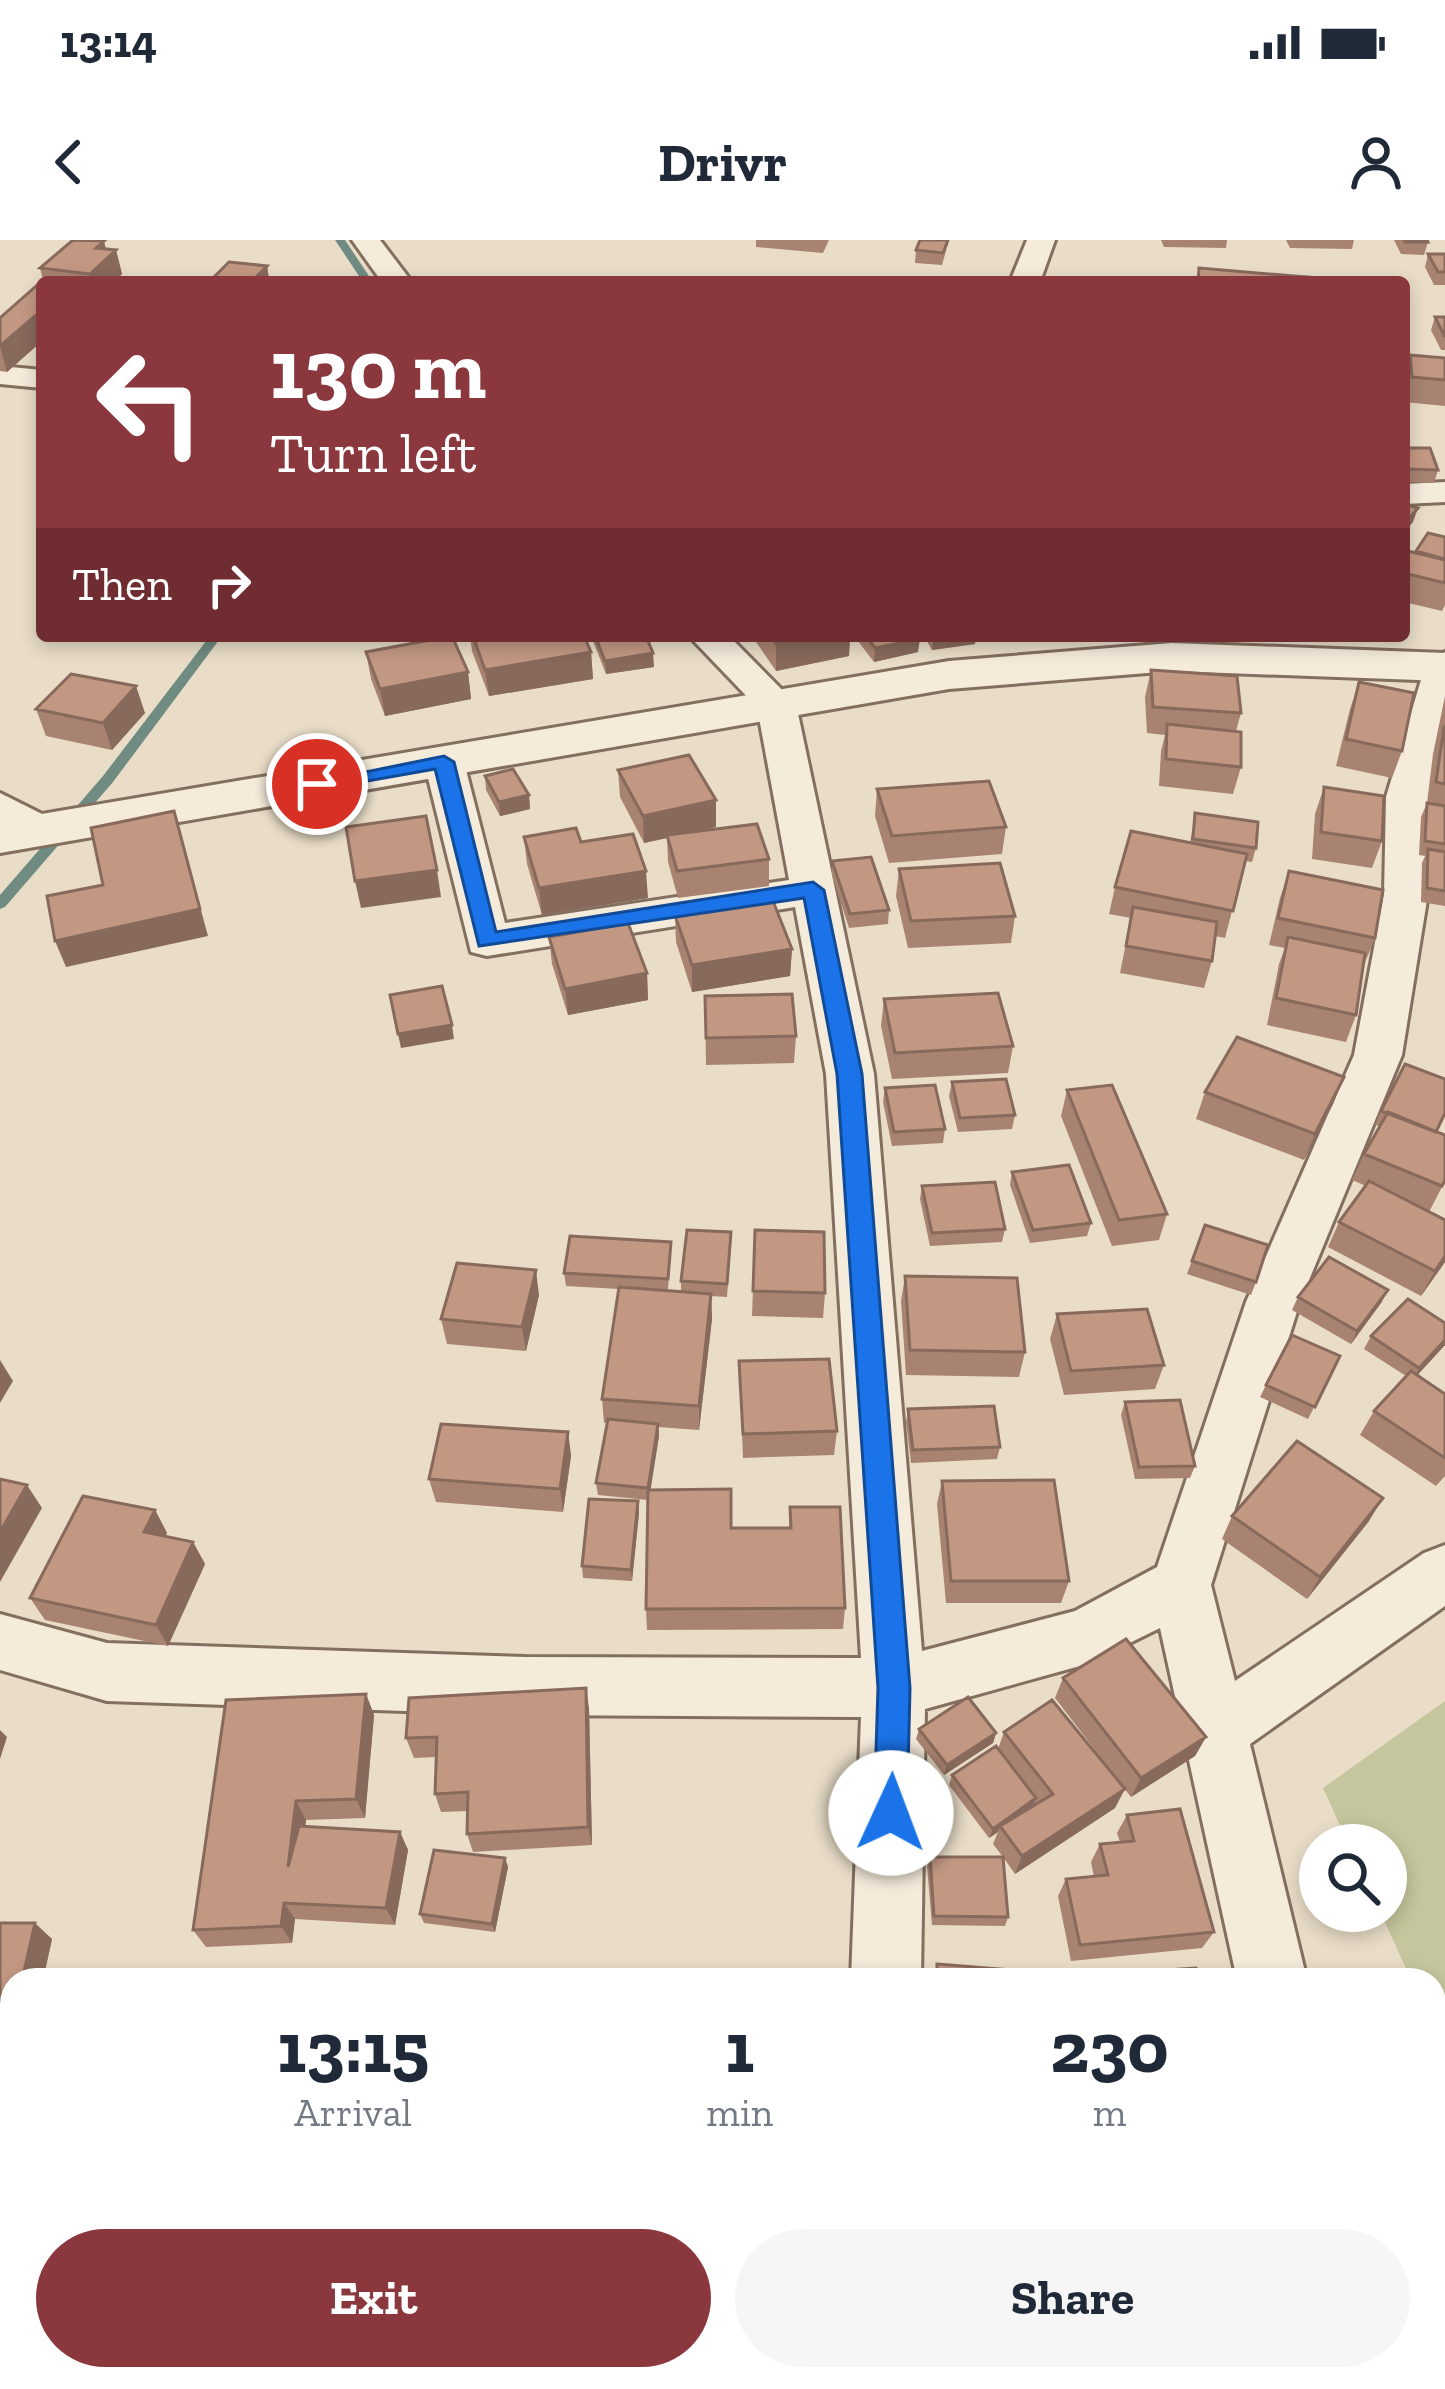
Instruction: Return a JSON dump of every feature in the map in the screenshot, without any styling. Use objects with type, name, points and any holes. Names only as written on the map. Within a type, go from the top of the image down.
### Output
[{"type":"street","points":[[366,240],[393,276]]},
{"type":"street","points":[[1027,276],[1041,240]]},
{"type":"street","points":[[0,375],[36,379]]},
{"type":"street","points":[[1410,494],[1445,492]]},
{"type":"street","points":[[714,642],[776,704],[850,1074],[894,1688],[886,1968]]},
{"type":"street","points":[[14,825],[444,762],[950,675],[1222,647],[1444,665],[1407,797],[1423,939],[1273,1302],[1181,1585],[1269,1968]]},
{"type":"street","points":[[444,762],[487,941],[813,890]]},
{"type":"street","points":[[1215,1731],[1445,1573]]},
{"type":"street","points":[[0,1642],[107,1672],[526,1686],[894,1688],[1088,1636],[1181,1585]]},
{"type":"green space","points":[[1445,1701],[1445,1968],[1406,1968],[1389,1932],[1407,1932],[1407,1824],[1339,1824],[1323,1788]]},
{"type":"building","points":[[73,240],[104,241],[96,248],[116,250],[90,274],[40,268]]},
{"type":"building","points":[[920,240],[948,240],[943,253],[916,250]]},
{"type":"building","points":[[1428,254],[1445,254],[1445,272],[1438,272]]},
{"type":"building","points":[[229,262],[267,266],[257,276],[215,276]]},
{"type":"building","points":[[1199,268],[1294,276],[1198,276]]},
{"type":"building","points":[[36,286],[36,315],[0,346],[0,318]]},
{"type":"building","points":[[1435,317],[1445,317],[1445,337]]},
{"type":"building","points":[[1410,355],[1445,358],[1445,380],[1412,377]]},
{"type":"building","points":[[1410,448],[1430,448],[1438,470],[1410,469]]},
{"type":"building","points":[[1428,533],[1445,537],[1445,559],[1416,551]]},
{"type":"building","points":[[1410,551],[1445,560],[1445,583],[1410,574]]},
{"type":"building","points":[[420,642],[455,642],[468,672],[380,689],[366,652]]},
{"type":"building","points":[[475,642],[587,642],[591,652],[485,670]]},
{"type":"building","points":[[597,642],[648,642],[653,653],[605,661]]},
{"type":"building","points":[[870,642],[905,642],[875,648]]},
{"type":"building","points":[[1151,670],[1237,676],[1241,713],[1153,707]]},
{"type":"building","points":[[71,674],[136,686],[103,723],[36,709]]},
{"type":"building","points":[[1359,682],[1414,693],[1402,751],[1346,739]]},
{"type":"building","points":[[1167,724],[1241,732],[1241,767],[1166,759]]},
{"type":"building","points":[[1445,727],[1445,784],[1436,782]]},
{"type":"building","points":[[689,755],[716,800],[643,816],[618,770]]},
{"type":"building","points":[[513,769],[529,795],[499,802],[485,776]]},
{"type":"building","points":[[989,781],[1006,827],[892,836],[877,789]]},
{"type":"building","points":[[1324,787],[1384,796],[1382,841],[1321,832]]},
{"type":"building","points":[[1427,803],[1445,806],[1445,844],[1425,841]]},
{"type":"building","points":[[174,811],[200,909],[55,941],[47,896],[103,885],[91,828]]},
{"type":"building","points":[[1195,813],[1258,822],[1256,848],[1193,839]]},
{"type":"building","points":[[426,816],[437,870],[355,881],[346,827]]},
{"type":"building","points":[[757,824],[769,859],[677,871],[667,835]]},
{"type":"building","points":[[576,828],[581,842],[633,834],[646,871],[539,888],[524,837]]},
{"type":"building","points":[[1131,831],[1247,854],[1233,911],[1115,887]]},
{"type":"building","points":[[1428,849],[1445,852],[1445,891],[1427,888]]},
{"type":"building","points":[[871,857],[889,910],[850,914],[832,861]]},
{"type":"building","points":[[1000,863],[1015,916],[911,921],[899,869]]},
{"type":"building","points":[[1289,871],[1383,890],[1375,938],[1278,918]]},
{"type":"building","points":[[773,901],[792,949],[692,965],[675,915]]},
{"type":"building","points":[[1133,907],[1217,922],[1212,961],[1126,946]]},
{"type":"building","points":[[628,923],[647,973],[565,989],[549,937]]},
{"type":"building","points":[[1288,937],[1365,953],[1356,1015],[1276,998]]},
{"type":"building","points":[[442,986],[452,1025],[398,1034],[390,995]]},
{"type":"building","points":[[998,993],[1013,1046],[895,1053],[884,999]]},
{"type":"building","points":[[792,994],[796,1036],[706,1038],[705,996]]},
{"type":"building","points":[[1237,1037],[1344,1077],[1315,1134],[1205,1092]]},
{"type":"building","points":[[1405,1064],[1445,1079],[1445,1113],[1436,1132],[1381,1111]]},
{"type":"building","points":[[1006,1079],[1015,1115],[960,1118],[952,1082]]},
{"type":"building","points":[[935,1085],[945,1129],[894,1132],[885,1088]]},
{"type":"building","points":[[1112,1085],[1167,1214],[1119,1220],[1067,1090]]},
{"type":"building","points":[[1388,1112],[1445,1135],[1442,1186],[1364,1154]]},
{"type":"building","points":[[1069,1165],[1091,1223],[1033,1230],[1012,1172]]},
{"type":"building","points":[[1369,1181],[1445,1220],[1445,1256],[1435,1271],[1339,1222]]},
{"type":"building","points":[[995,1182],[1005,1229],[932,1233],[922,1186]]},
{"type":"building","points":[[1205,1225],[1268,1245],[1256,1282],[1192,1261]]},
{"type":"building","points":[[687,1230],[731,1232],[727,1284],[681,1281]]},
{"type":"building","points":[[755,1230],[824,1232],[825,1293],[753,1291]]},
{"type":"building","points":[[570,1236],[671,1242],[668,1279],[564,1273]]},
{"type":"building","points":[[1329,1257],[1388,1290],[1357,1331],[1298,1297]]},
{"type":"building","points":[[457,1263],[536,1270],[522,1327],[441,1319]]},
{"type":"building","points":[[905,1276],[1017,1278],[1025,1352],[910,1350]]},
{"type":"building","points":[[619,1287],[711,1294],[699,1406],[602,1399]]},
{"type":"building","points":[[1408,1299],[1445,1323],[1445,1340],[1419,1368],[1371,1336]]},
{"type":"building","points":[[1147,1309],[1164,1365],[1071,1371],[1057,1314]]},
{"type":"building","points":[[1292,1335],[1340,1356],[1315,1407],[1266,1385]]},
{"type":"building","points":[[829,1359],[837,1431],[743,1434],[739,1361]]},
{"type":"building","points":[[1411,1371],[1445,1394],[1445,1458],[1374,1411]]},
{"type":"building","points":[[1180,1400],[1195,1466],[1139,1467],[1125,1402]]},
{"type":"building","points":[[994,1406],[1000,1447],[913,1450],[908,1409]]},
{"type":"building","points":[[608,1419],[658,1424],[648,1488],[596,1483]]},
{"type":"building","points":[[441,1424],[568,1432],[560,1489],[429,1479]]},
{"type":"building","points":[[1297,1441],[1383,1498],[1320,1577],[1232,1516]]},
{"type":"building","points":[[0,1479],[27,1485],[0,1532]]},
{"type":"building","points":[[1054,1480],[1069,1581],[951,1581],[942,1481]]},
{"type":"building","points":[[731,1489],[731,1528],[791,1528],[790,1507],[840,1507],[845,1608],[646,1609],[648,1490]]},
{"type":"building","points":[[83,1496],[155,1510],[144,1532],[193,1542],[156,1625],[30,1598]]},
{"type":"building","points":[[589,1499],[638,1501],[631,1570],[582,1566]]},
{"type":"building","points":[[1126,1639],[1206,1737],[1141,1778],[1063,1678]]},
{"type":"building","points":[[586,1688],[588,1827],[467,1834],[468,1792],[435,1794],[437,1737],[406,1738],[409,1698]]},
{"type":"building","points":[[366,1694],[356,1799],[296,1801],[288,1867],[299,1826],[400,1832],[386,1908],[284,1903],[281,1926],[193,1930],[226,1700]]},
{"type":"building","points":[[968,1697],[996,1733],[947,1765],[919,1729]]},
{"type":"building","points":[[1052,1700],[1125,1789],[1022,1856],[1000,1826],[1053,1794],[1004,1732]]},
{"type":"building","points":[[996,1746],[1036,1798],[993,1829],[952,1775]]},
{"type":"building","points":[[1180,1809],[1214,1932],[1080,1945],[1066,1879],[1108,1875],[1100,1844],[1134,1841],[1127,1815]]},
{"type":"building","points":[[434,1850],[505,1858],[492,1924],[420,1914]]},
{"type":"building","points":[[930,1857],[1003,1857],[1008,1917],[934,1916]]},
{"type":"building","points":[[0,1923],[35,1923],[25,1968],[0,1968]]},
{"type":"building","points":[[937,1964],[987,1968],[937,1968]]},
{"type":"waterway","points":[[340,240],[364,276]]},
{"type":"waterway","points":[[0,904],[108,779],[211,642]]},
{"type":"route","points":[[317,784],[444,762],[487,941],[813,890],[850,1074],[894,1688],[891,1813]]}]
